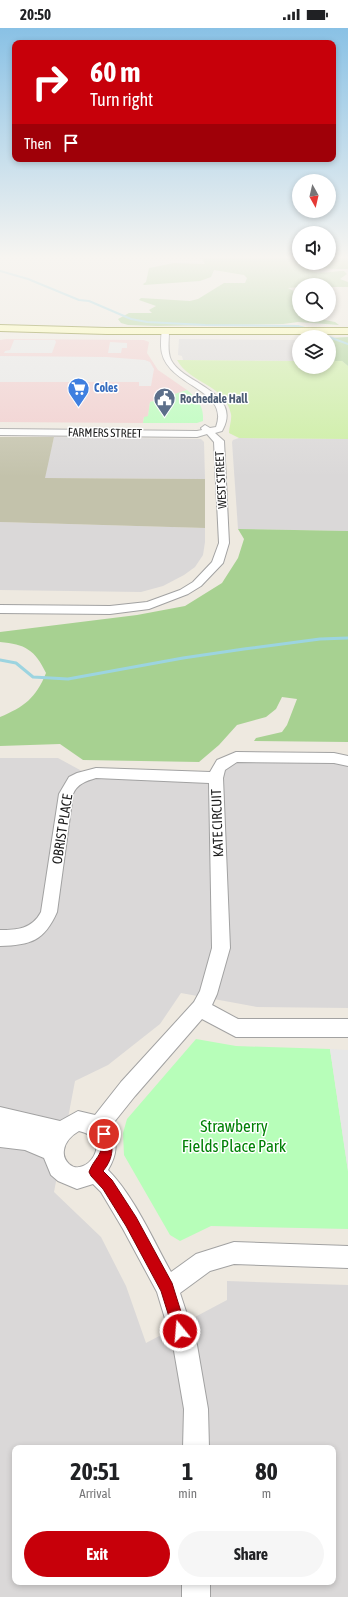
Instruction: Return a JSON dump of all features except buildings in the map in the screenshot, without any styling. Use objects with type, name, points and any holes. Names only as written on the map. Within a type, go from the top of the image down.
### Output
[{"type":"main road","points":[[73,330],[162,332],[348,331]]},
{"type":"street","name":"WEST STREET","points":[[162,332],[162,357],[176,370],[210,394],[217,402],[221,411],[222,424],[219,428],[207,430]]},
{"type":"street","name":"FARMERS STREET","points":[[0,428],[197,434],[207,430]]},
{"type":"street","name":"WEST STREET","points":[[15,605],[110,610],[150,605],[184,592],[197,584],[217,562],[224,543],[219,441],[207,430]]},
{"type":"street","name":"FARMERS STREET","points":[[0,432],[137,431]]},
{"type":"street","points":[[0,600],[15,605]]},
{"type":"street","points":[[0,609],[15,605]]},
{"type":"street","name":"KATE CIRCUIT","points":[[98,1127],[128,1089],[200,1008],[208,994],[220,948],[217,770],[222,763],[236,757],[334,758],[348,761]]},
{"type":"street","name":"OBRIST PLACE","points":[[0,938],[27,936],[45,923],[49,912],[66,794],[68,787],[73,781],[81,776],[96,773],[216,778]]},
{"type":"street","points":[[200,1008],[236,1028],[348,1028]]},
{"type":"street","points":[[0,1117],[61,1131]]},
{"type":"street","points":[[78,1122],[87,1122],[98,1127],[104,1134],[107,1142],[107,1152],[103,1162],[95,1172],[77,1178],[68,1176],[60,1170],[55,1162],[54,1152],[61,1131],[69,1125],[78,1122]]},
{"type":"street","points":[[0,1137],[25,1140],[54,1152]]},
{"type":"street","points":[[95,1172],[108,1185],[131,1221],[167,1288],[185,1345],[196,1409],[196,1445]]},
{"type":"street","points":[[167,1288],[204,1262],[234,1253],[348,1256]]},
{"type":"street","points":[[196,1585],[196,1597]]},
{"type":"shaded area","points":[[179,339],[292,340],[292,361],[183,360],[182,356],[178,355]]},
{"type":"shaded area","points":[[0,340],[144,340],[149,342],[147,353],[158,370],[187,390],[150,402],[148,417],[144,417],[143,423],[0,422]]},
{"type":"shaded area","points":[[14,340],[55,340],[56,342],[52,353],[4,353],[5,351],[10,350]]},
{"type":"shaded area","points":[[110,342],[127,343],[127,348],[122,348],[121,353],[108,353]]},
{"type":"shaded area","points":[[0,356],[107,357],[145,360],[150,362],[154,369],[151,386],[139,386],[139,382],[0,382]]},
{"type":"shaded area","points":[[0,437],[54,437],[45,478],[205,479],[205,528],[0,522]]},
{"type":"shaded area","points":[[54,437],[201,439],[204,442],[205,479],[44,478]]},
{"type":"shaded area","points":[[239,438],[348,439],[348,531],[238,529],[232,442],[233,440]]},
{"type":"shaded area","points":[[0,522],[205,528],[205,542],[203,555],[195,567],[184,575],[163,586],[141,592],[0,590]]},
{"type":"shaded area","points":[[0,758],[58,758],[91,776],[218,780],[229,761],[348,763],[348,1008],[257,1007],[181,993],[160,1024],[108,1065],[75,1081],[54,1192],[101,1237],[126,1286],[146,1343],[227,1300],[227,1281],[348,1285],[348,1597],[0,1597]]},
{"type":"shaded area","points":[[330,1049],[348,1050],[348,1171]]},
{"type":"green space","points":[[348,337],[348,366],[342,361],[336,361],[336,338]]},
{"type":"green space","points":[[177,360],[292,361],[292,374],[336,374],[336,361],[342,361],[348,366],[348,439],[239,438],[229,433],[231,414],[222,396],[183,368]]},
{"type":"green space","points":[[187,390],[200,404],[203,421],[197,423],[143,423],[144,417],[148,416],[150,402]]},
{"type":"green space","points":[[238,529],[348,531],[348,742],[254,741],[256,738],[282,732],[287,725],[297,699],[282,697],[276,709],[266,717],[237,725],[219,745],[199,762],[83,760],[60,744],[0,746],[0,717],[28,701],[38,689],[46,673],[38,659],[28,650],[16,644],[0,642],[0,632],[137,615],[185,606],[222,583],[238,558],[244,539]]},
{"type":"green space","name":"Strawberry Fields Place Park","points":[[196,1039],[236,1046],[330,1049],[348,1171],[348,1229],[211,1226],[180,1241],[170,1235],[124,1155],[123,1133],[127,1119]]},
{"type":"waterway","points":[[336,340],[348,344]]},
{"type":"waterway","points":[[0,660],[16,663],[33,677],[68,679],[183,658],[244,649],[320,639],[348,638]]},
{"type":"place","name":"Coles","points":[[78,408]]},
{"type":"place","name":"Rochedale Hall","points":[[164,418]]},
{"type":"route","points":[[104,1134],[107,1142],[107,1152],[103,1162],[95,1172],[108,1185],[131,1221],[167,1288],[180,1331]]}]
